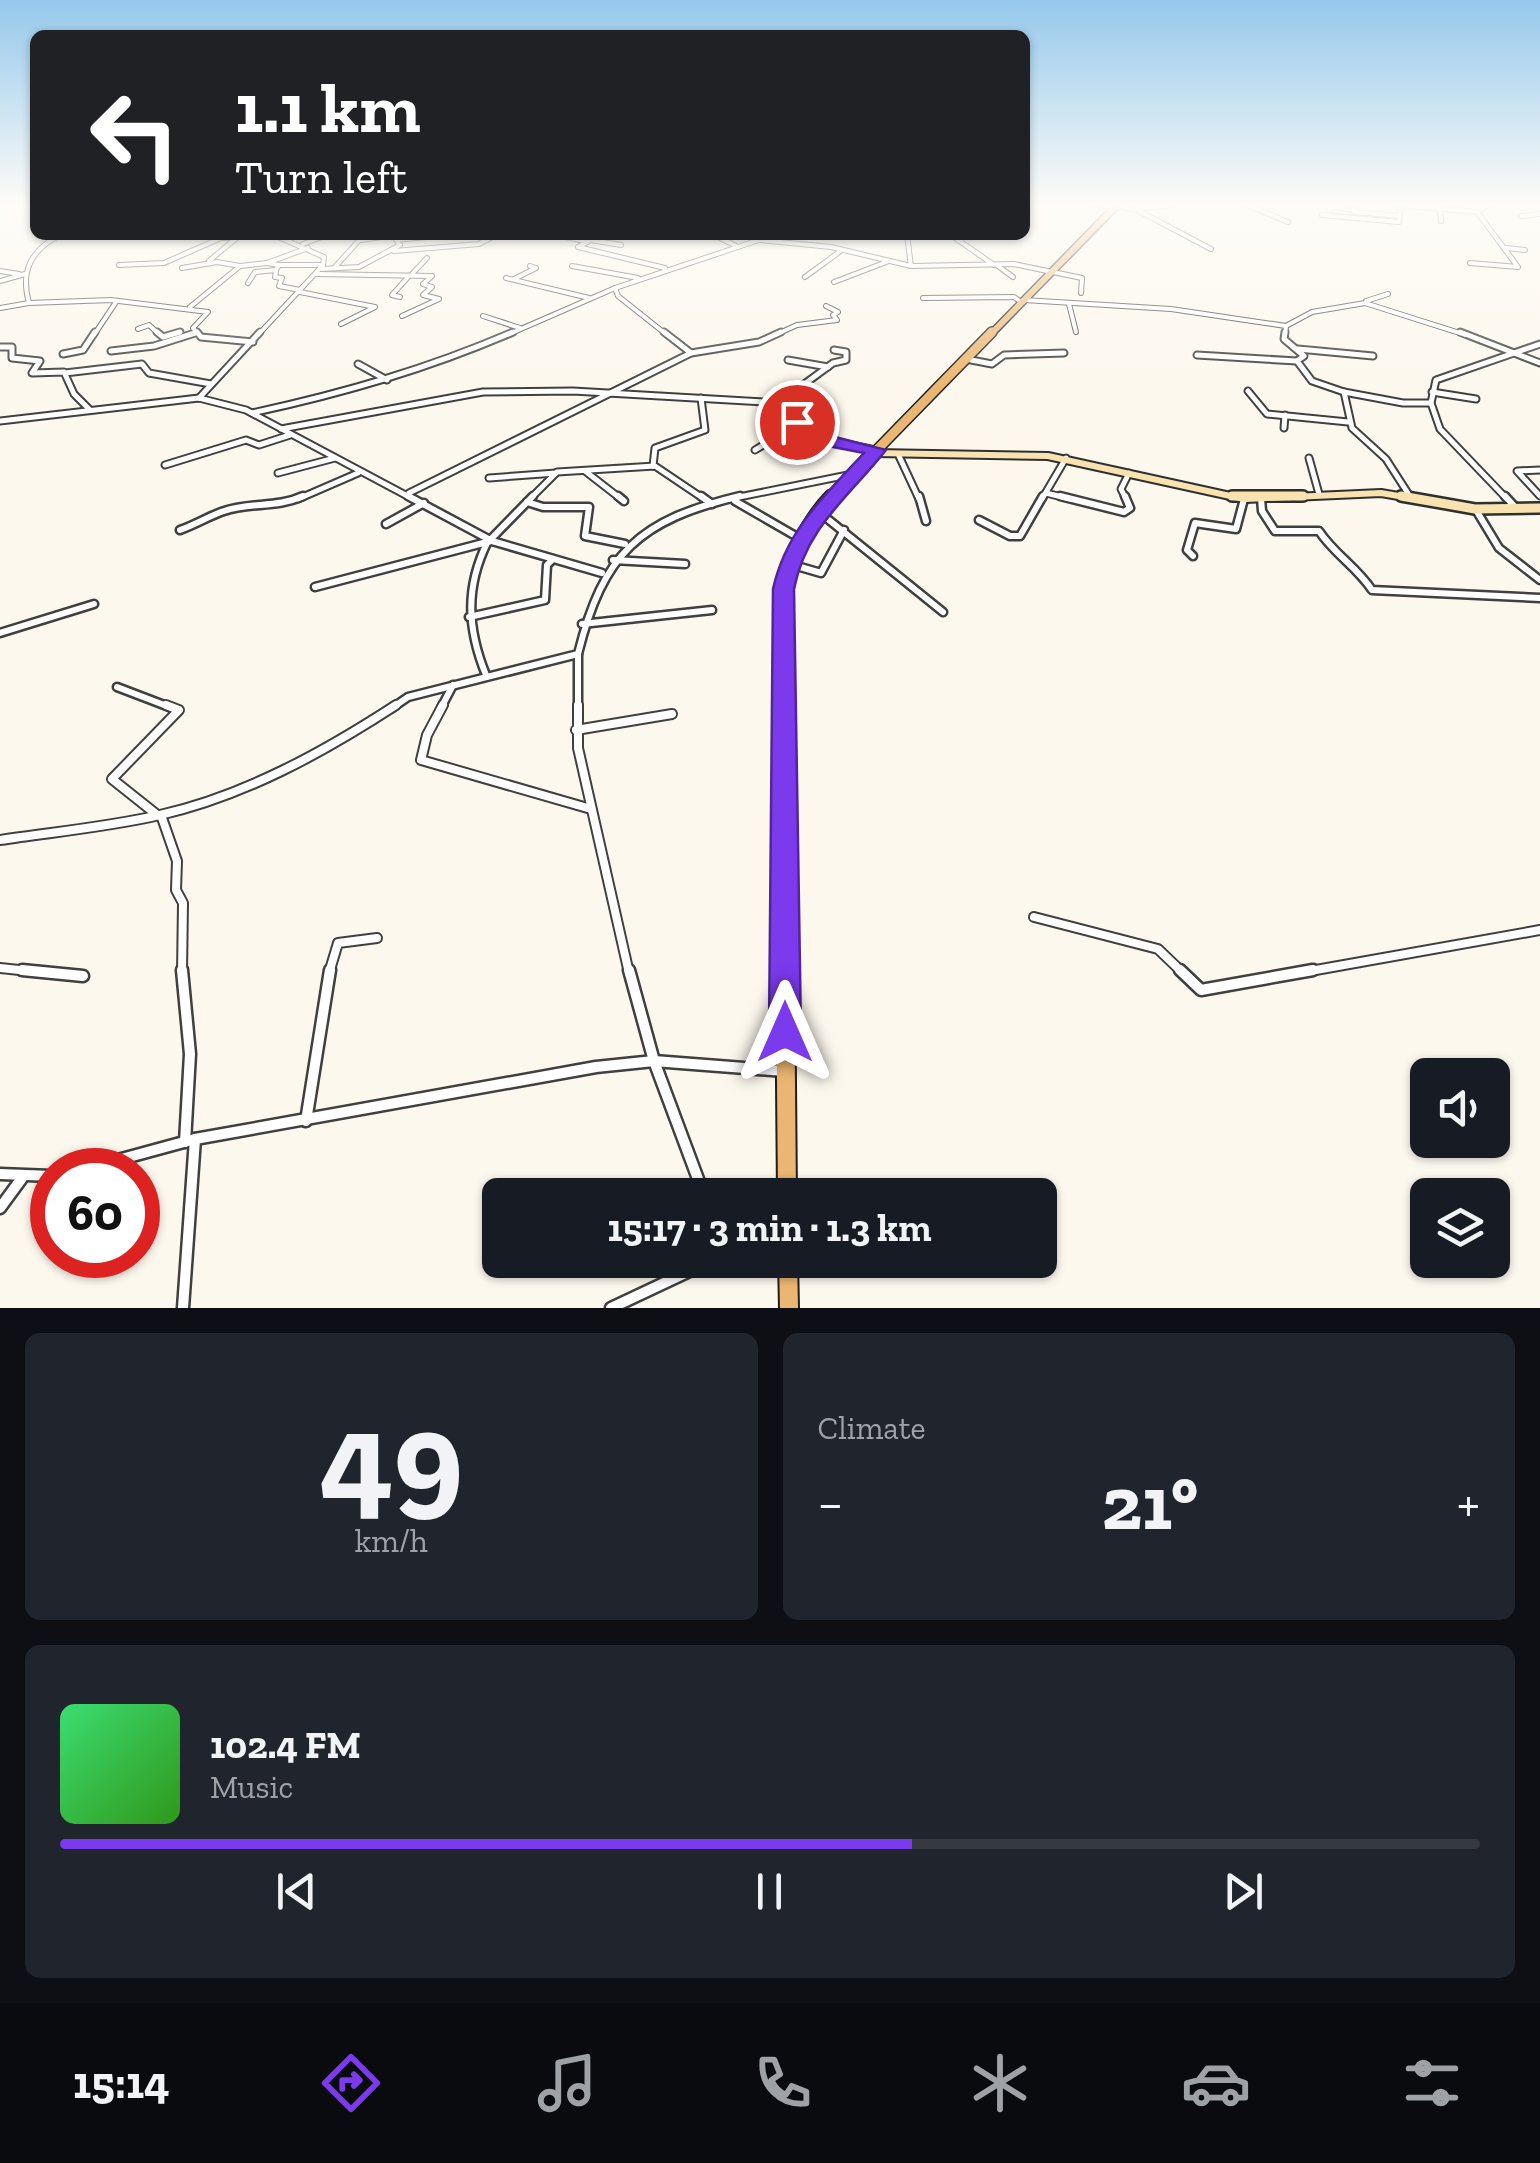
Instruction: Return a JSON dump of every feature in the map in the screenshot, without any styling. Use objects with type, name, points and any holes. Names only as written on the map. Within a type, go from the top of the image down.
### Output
[{"type":"main road","points":[[787,1178],[782,612],[789,564],[800,538],[818,512],[1059,265]]},
{"type":"main road","points":[[788,1278],[788,1308]]},
{"type":"street","points":[[28,303],[22,288],[29,265]]},
{"type":"street","points":[[182,268],[195,265]]},
{"type":"street","points":[[233,265],[249,265]]},
{"type":"street","points":[[271,265],[278,268]]},
{"type":"street","points":[[198,398],[322,265]]},
{"type":"street","points":[[333,269],[337,265]]},
{"type":"street","points":[[320,270],[364,265]]},
{"type":"street","points":[[400,297],[392,295],[394,289],[420,265]]},
{"type":"street","points":[[650,265],[666,269]]},
{"type":"street","points":[[252,413],[388,381],[678,265]]},
{"type":"street","points":[[806,277],[822,265]]},
{"type":"street","points":[[834,282],[879,265]]},
{"type":"street","points":[[906,265],[993,265]]},
{"type":"street","points":[[996,265],[1082,278],[1080,293]]},
{"type":"street","points":[[996,265],[1012,278]]},
{"type":"street","points":[[1494,265],[1516,265]]},
{"type":"street","points":[[189,308],[240,266]]},
{"type":"street","points":[[513,280],[536,268],[530,266]]},
{"type":"street","points":[[572,266],[639,278]]},
{"type":"street","points":[[278,268],[279,286],[375,307],[341,324]]},
{"type":"street","points":[[248,283],[256,272],[278,268],[432,276],[423,284],[432,286],[422,295],[438,299],[402,316]]},
{"type":"street","points":[[0,270],[25,274]]},
{"type":"street","points":[[0,281],[25,274]]},
{"type":"street","points":[[506,278],[590,298]]},
{"type":"street","points":[[614,288],[618,296],[691,353]]},
{"type":"street","points":[[923,298],[1014,297],[1023,301],[1178,310],[1286,326],[1312,312],[1388,294]]},
{"type":"street","points":[[63,354],[83,350],[117,301]]},
{"type":"street","points":[[0,308],[28,303],[117,301],[189,308],[209,314],[194,331],[154,346],[111,351]]},
{"type":"street","points":[[1363,303],[1540,363]]},
{"type":"street","points":[[1069,304],[1076,332]]},
{"type":"street","points":[[409,494],[691,353],[760,342],[797,325],[837,320],[833,315],[838,312],[826,306]]},
{"type":"street","points":[[483,316],[521,328]]},
{"type":"street","points":[[138,329],[150,325],[163,337],[194,331],[211,341],[253,342]]},
{"type":"street","points":[[1197,354],[1297,361],[1304,356],[1284,338],[1286,326]]},
{"type":"street","points":[[1517,509],[1440,429],[1431,403],[1432,392],[1440,378],[1514,353],[1521,346],[1540,344]]},
{"type":"street","points":[[0,347],[12,347],[12,358],[40,360],[32,373],[142,364]]},
{"type":"street","points":[[1297,349],[1373,356]]},
{"type":"street","points":[[780,407],[784,399],[846,359],[846,352],[834,350]]},
{"type":"street","points":[[966,359],[992,364],[998,356],[1064,353]]},
{"type":"street","points":[[142,354],[148,374],[212,384]]},
{"type":"street","points":[[788,360],[829,367]]},
{"type":"street","points":[[1297,361],[1312,381],[1344,392],[1403,403],[1431,403]]},
{"type":"street","points":[[358,364],[388,381]]},
{"type":"street","points":[[65,373],[74,394],[90,410]]},
{"type":"street","points":[[1248,390],[1265,412],[1348,422],[1386,456],[1411,498]]},
{"type":"street","points":[[281,429],[356,412],[417,406],[483,392],[701,398],[780,407],[799,424],[834,442],[898,456],[987,452],[1066,458],[1244,499],[1381,492],[1475,508],[1540,508]]},
{"type":"street","points":[[1344,392],[1348,422]]},
{"type":"street","points":[[1432,392],[1476,399]]},
{"type":"street","points":[[0,421],[198,398],[252,413],[359,472],[426,502],[490,540],[602,573]]},
{"type":"street","points":[[653,466],[655,448],[705,430],[701,398]]},
{"type":"street","points":[[1284,428],[1285,415]]},
{"type":"street","points":[[755,450],[799,424]]},
{"type":"street","points":[[165,465],[246,440],[259,446],[291,434]]},
{"type":"street","points":[[898,456],[917,490],[926,521]]},
{"type":"street","points":[[278,473],[335,458]]},
{"type":"street","points":[[979,520],[1018,537],[1032,522],[1066,458]]},
{"type":"street","points":[[1308,458],[1319,494]]},
{"type":"street","points":[[489,478],[653,466],[714,505]]},
{"type":"street","points":[[584,470],[624,501]]},
{"type":"street","points":[[1540,470],[1517,471],[1540,496]]},
{"type":"street","points":[[180,530],[210,520],[224,510],[281,506],[359,472]]},
{"type":"street","points":[[486,675],[470,617],[469,586],[490,540],[557,472]]},
{"type":"street","points":[[1046,493],[1124,512],[1130,508],[1121,489],[1129,472]]},
{"type":"street","points":[[698,1178],[654,1061],[617,928],[590,809],[576,730],[582,624],[602,573],[612,560],[626,544],[664,521],[734,500],[854,474]]},
{"type":"street","points":[[1261,498],[1262,511],[1275,531],[1319,532],[1336,556],[1355,565],[1372,590],[1446,597],[1540,598]]},
{"type":"street","points":[[1193,556],[1187,550],[1195,524],[1236,529],[1244,499]]},
{"type":"street","points":[[734,500],[800,538]]},
{"type":"street","points":[[386,524],[426,502]]},
{"type":"street","points":[[527,502],[543,507],[589,507],[585,536],[626,544]]},
{"type":"street","points":[[1475,508],[1499,548],[1540,580]]},
{"type":"street","points":[[818,512],[942,612]]},
{"type":"street","points":[[789,564],[821,574],[844,530]]},
{"type":"street","points":[[315,587],[490,540]]},
{"type":"street","points":[[470,617],[545,600],[547,565],[553,559]]},
{"type":"street","points":[[612,560],[686,564]]},
{"type":"street","points":[[0,633],[94,604]]},
{"type":"street","points":[[582,624],[712,610]]},
{"type":"street","points":[[0,840],[159,815],[290,768],[340,743],[372,716],[408,697],[578,654]]},
{"type":"street","points":[[453,684],[427,735],[421,760],[590,809]]},
{"type":"street","points":[[117,687],[179,710],[112,779],[159,815],[177,861],[176,890],[183,902],[179,937],[190,1054],[190,1141],[182,1308]]},
{"type":"street","points":[[576,730],[672,714]]},
{"type":"street","points":[[1034,917],[1158,949],[1201,990],[1540,930]]},
{"type":"street","points":[[306,1120],[332,950],[338,944],[377,938]]},
{"type":"street","points":[[0,968],[83,976]]},
{"type":"street","points":[[160,1149],[596,1067],[654,1061],[785,1071]]},
{"type":"street","points":[[0,1174],[30,1177]]},
{"type":"street","points":[[0,1208],[23,1177]]},
{"type":"street","points":[[612,1308],[675,1278]]},
{"type":"route","points":[[785,1032],[784,589],[789,564],[809,523],[877,450],[834,442],[797,422]]}]
